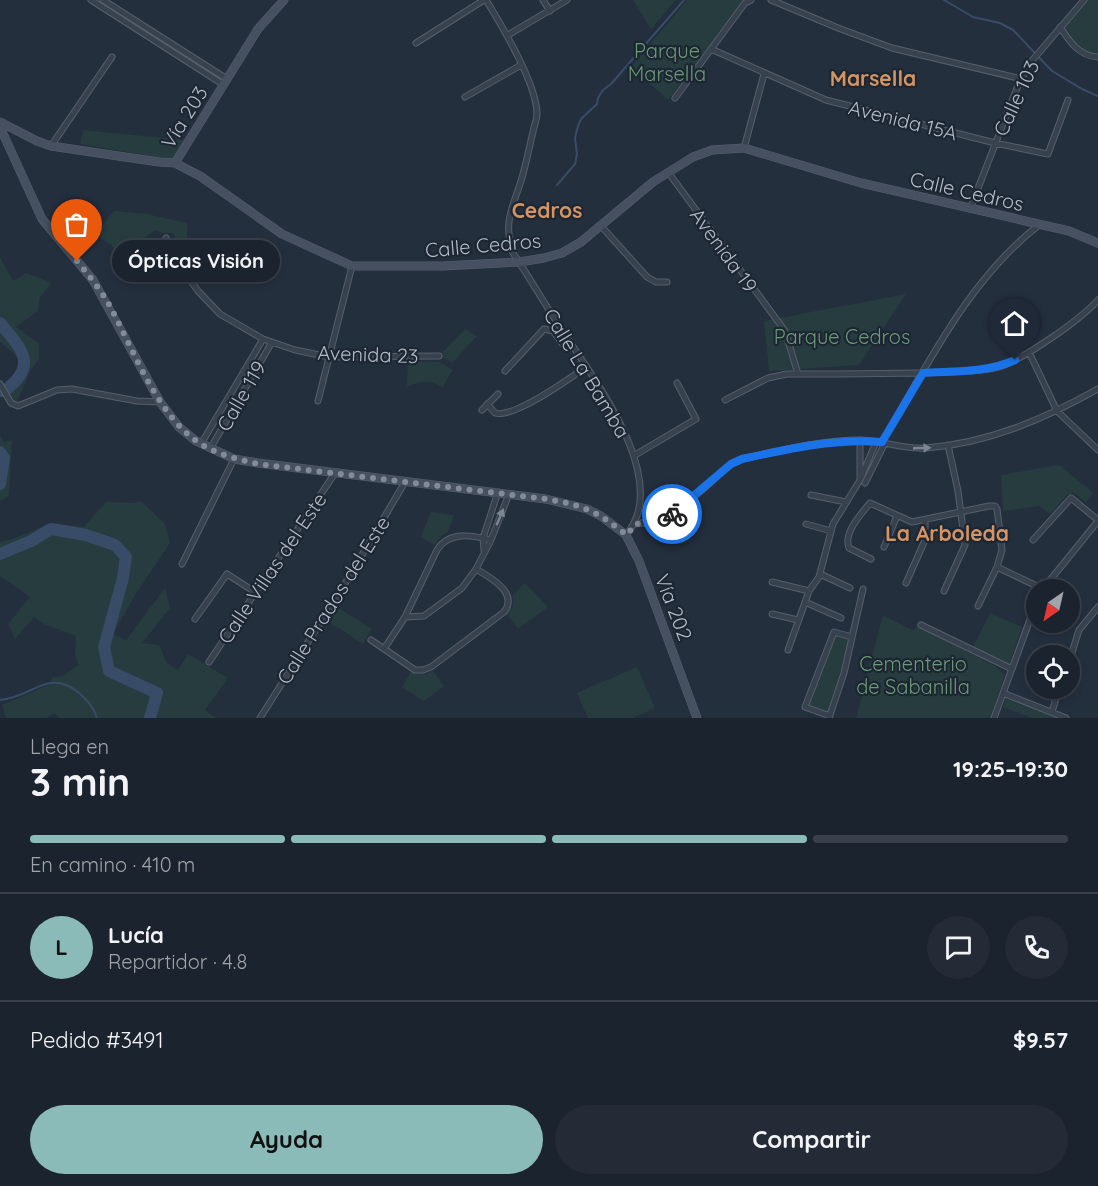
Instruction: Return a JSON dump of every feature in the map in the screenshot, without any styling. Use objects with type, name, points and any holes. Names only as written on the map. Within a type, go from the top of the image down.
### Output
[{"type":"main road","name":"Vía 203","points":[[0,122],[51,146],[175,163],[258,29],[284,0]]},
{"type":"main road","name":"Vía 202","points":[[0,127],[42,219],[93,280],[160,402],[179,427],[201,444],[234,459],[498,492],[572,504],[601,516],[627,535],[639,561],[697,718]]},
{"type":"main road","points":[[11,148],[18,137],[24,134]]},
{"type":"main road","name":"Calle Cedros","points":[[175,163],[200,176],[282,234],[352,266],[432,267],[519,262],[562,253],[574,247],[636,195],[668,172],[704,152],[726,147],[744,148],[861,183],[1069,231],[1098,243]]},
{"type":"street","points":[[91,0],[173,44],[225,82]]},
{"type":"street","points":[[103,0],[169,50],[225,82]]},
{"type":"street","points":[[416,43],[485,0]]},
{"type":"street","name":"Calle La Bamba","points":[[485,0],[508,35],[533,93],[537,114],[527,160],[511,207],[508,222],[510,243],[519,262],[626,434],[635,455],[641,491],[641,508],[635,524]]},
{"type":"street","points":[[543,0],[550,10]]},
{"type":"street","points":[[508,35],[567,0]]},
{"type":"street","points":[[675,98],[745,3],[751,0]]},
{"type":"street","points":[[771,0],[892,48],[1022,80]]},
{"type":"street","name":"Calle 103","points":[[970,209],[995,143],[1030,63],[1084,0]]},
{"type":"street","points":[[1060,27],[1071,45],[1080,52],[1095,57]]},
{"type":"street","points":[[169,50],[173,44]]},
{"type":"street","name":"Avenida 15A","points":[[711,49],[826,100],[995,143],[1047,153],[1068,100]]},
{"type":"street","points":[[51,146],[112,57]]},
{"type":"street","points":[[465,97],[521,65]]},
{"type":"street","points":[[744,148],[764,74]]},
{"type":"street","name":"Avenida 19","points":[[668,172],[785,331],[798,374]]},
{"type":"street","points":[[788,650],[809,591],[820,574],[831,531],[846,502],[863,481],[881,442],[942,339],[1014,245],[1039,225]]},
{"type":"street","points":[[601,226],[647,277],[656,282],[667,282]]},
{"type":"street","name":"Avenida 23","points":[[166,238],[183,270],[198,291],[220,314],[263,339],[295,350],[329,357],[439,356]]},
{"type":"street","points":[[318,401],[352,266]]},
{"type":"street","points":[[725,400],[768,378],[787,374],[923,373],[1000,367],[1029,352],[1081,316],[1098,300]]},
{"type":"street","points":[[505,371],[544,329],[550,329],[556,333],[564,346],[571,344]]},
{"type":"street","name":"Calle 119","points":[[201,444],[263,339]]},
{"type":"street","name":"Calle 119","points":[[210,449],[272,342]]},
{"type":"street","points":[[1029,352],[1057,411],[1098,450]]},
{"type":"street","points":[[487,404],[495,413],[505,414],[549,393],[586,367]]},
{"type":"street","points":[[635,455],[696,419],[676,383]]},
{"type":"street","points":[[0,384],[11,403],[18,406],[57,390],[72,389],[137,401],[160,402]]},
{"type":"street","points":[[627,535],[635,524],[660,520],[678,510],[731,464],[742,459],[837,441],[860,440],[916,448],[980,439],[1057,411],[1098,389]]},
{"type":"street","points":[[482,410],[498,394]]},
{"type":"street","points":[[860,440],[863,481]]},
{"type":"street","points":[[944,591],[965,546],[962,512],[948,445]]},
{"type":"street","points":[[182,564],[234,459]]},
{"type":"street","name":"Calle Villas del Este","points":[[209,662],[335,473]]},
{"type":"street","name":"Calle Prados del Este","points":[[260,718],[349,577],[405,482]]},
{"type":"street","points":[[484,550],[483,538],[498,492]]},
{"type":"street","points":[[405,616],[420,617],[427,614],[462,588],[476,569],[491,540],[509,494]]},
{"type":"street","points":[[811,495],[846,502]]},
{"type":"street","points":[[1033,540],[1068,500],[1073,499],[1098,521],[1051,579]]},
{"type":"street","points":[[871,560],[849,548],[847,543],[853,527],[870,503],[912,522],[995,506],[1002,545],[997,567],[978,606]]},
{"type":"street","points":[[884,547],[897,516]]},
{"type":"street","points":[[906,583],[924,544],[925,520]]},
{"type":"street","points":[[806,524],[831,531]]},
{"type":"street","points":[[384,649],[405,616],[444,540],[452,537],[491,540]]},
{"type":"street","points":[[997,567],[1026,581]]},
{"type":"street","points":[[371,640],[410,667],[423,670],[431,667],[504,612],[510,601],[497,583],[476,569]]},
{"type":"street","points":[[195,619],[227,573],[255,592]]},
{"type":"street","points":[[820,574],[850,588]]},
{"type":"street","points":[[772,582],[809,591]]},
{"type":"street","points":[[852,637],[834,632],[805,707],[830,717],[844,673],[863,590]]},
{"type":"street","points":[[805,602],[841,618]]},
{"type":"street","points":[[1075,645],[1081,627],[1098,607]]},
{"type":"street","points":[[772,614],[798,620]]},
{"type":"street","points":[[921,626],[1012,669]]},
{"type":"street","points":[[994,718],[1026,630]]},
{"type":"street","points":[[1003,693],[1066,718]]},
{"type":"street","points":[[1052,712],[1056,699]]},
{"type":"green space","points":[[633,0],[676,0],[651,29]]},
{"type":"green space","name":"Parque Marsella","points":[[687,0],[744,0],[668,100],[631,67]]},
{"type":"green space","points":[[1089,0],[1098,0],[1098,53],[1083,48],[1065,27]]},
{"type":"green space","points":[[83,130],[184,140],[174,158],[168,159],[80,144]]},
{"type":"green space","points":[[114,211],[147,214],[187,223],[187,241],[177,242],[173,233],[155,230],[123,254],[95,234]]},
{"type":"green space","points":[[0,257],[13,281],[26,273],[52,283],[40,297],[38,311],[16,327],[39,343],[39,359],[30,372],[16,404],[7,396],[25,363],[0,342]]},
{"type":"green space","name":"Parque Cedros","points":[[906,294],[859,365],[769,371],[764,321]]},
{"type":"green space","points":[[465,329],[477,336],[452,363],[441,354]]},
{"type":"green space","points":[[408,361],[440,362],[453,370],[442,388],[434,383],[425,382],[407,387]]},
{"type":"green space","points":[[0,436],[4,442],[12,440],[9,495],[0,502]]},
{"type":"green space","points":[[1059,465],[1093,493],[1086,502],[1073,492],[1066,496],[1050,514],[1040,506],[1003,511],[1001,475]]},
{"type":"green space","points":[[141,501],[165,524],[170,543],[135,595],[113,634],[126,640],[165,588],[170,608],[142,643],[159,645],[167,663],[178,670],[188,654],[228,678],[205,710],[216,718],[59,718],[54,713],[47,718],[6,718],[2,705],[49,685],[53,677],[63,676],[78,665],[75,653],[76,636],[44,624],[34,617],[15,639],[8,624],[30,597],[0,576],[0,542],[51,523],[84,527],[106,502]]},
{"type":"green space","points":[[431,512],[454,515],[447,533],[441,536],[435,545],[421,537]]},
{"type":"green space","points":[[525,583],[548,607],[518,629],[507,613],[513,606],[513,594]]},
{"type":"green space","points":[[337,607],[372,629],[363,644],[328,621]]},
{"type":"green space","name":"Cementerio de Sabanilla","points":[[990,613],[1022,627],[1009,664],[973,647]]},
{"type":"green space","name":"Cementerio de Sabanilla","points":[[883,615],[914,631],[917,626],[995,666],[1005,675],[990,718],[856,718]]},
{"type":"green space","points":[[835,635],[850,639],[829,713],[809,705]]},
{"type":"green space","points":[[637,667],[655,708],[633,718],[588,718],[577,693]]},
{"type":"green space","points":[[433,671],[444,686],[424,701],[402,687],[411,672],[426,674]]},
{"type":"green space","points":[[1006,697],[1057,718],[1032,718],[1003,707]]},
{"type":"waterway","points":[[557,185],[575,164],[577,154],[575,138],[581,119],[597,104],[603,90],[611,84],[684,0]]},
{"type":"waterway","points":[[944,0],[973,17],[1000,23],[1013,30],[1052,71],[1098,96]]},
{"type":"waterway","points":[[0,323],[20,349],[24,365],[15,382],[4,391],[0,391]]},
{"type":"waterway","points":[[0,452],[4,458],[0,484]]},
{"type":"waterway","points":[[0,554],[31,541],[51,529],[86,535],[115,545],[126,557],[123,578],[104,647],[109,671],[157,693],[150,718]]},
{"type":"waterway","points":[[0,700],[21,695],[48,683],[57,683],[67,685],[78,692],[90,704],[97,718]]},
{"type":"way so far","points":[[77,261],[93,280],[106,301],[160,402],[179,427],[205,447],[234,459],[258,464],[498,492],[572,504],[601,516],[627,535],[635,524],[651,523],[672,514]]},
{"type":"place","name":"Ópticas Visión","points":[[77,261]]},
{"type":"district","name":"Marsella","points":[[873,78]]},
{"type":"district","name":"Cedros","points":[[547,210]]},
{"type":"district","name":"La Arboleda","points":[[947,533]]},
{"type":"route","points":[[672,514],[731,464],[742,459],[837,441],[882,442],[923,373],[984,370],[1000,367],[1015,360]]}]
